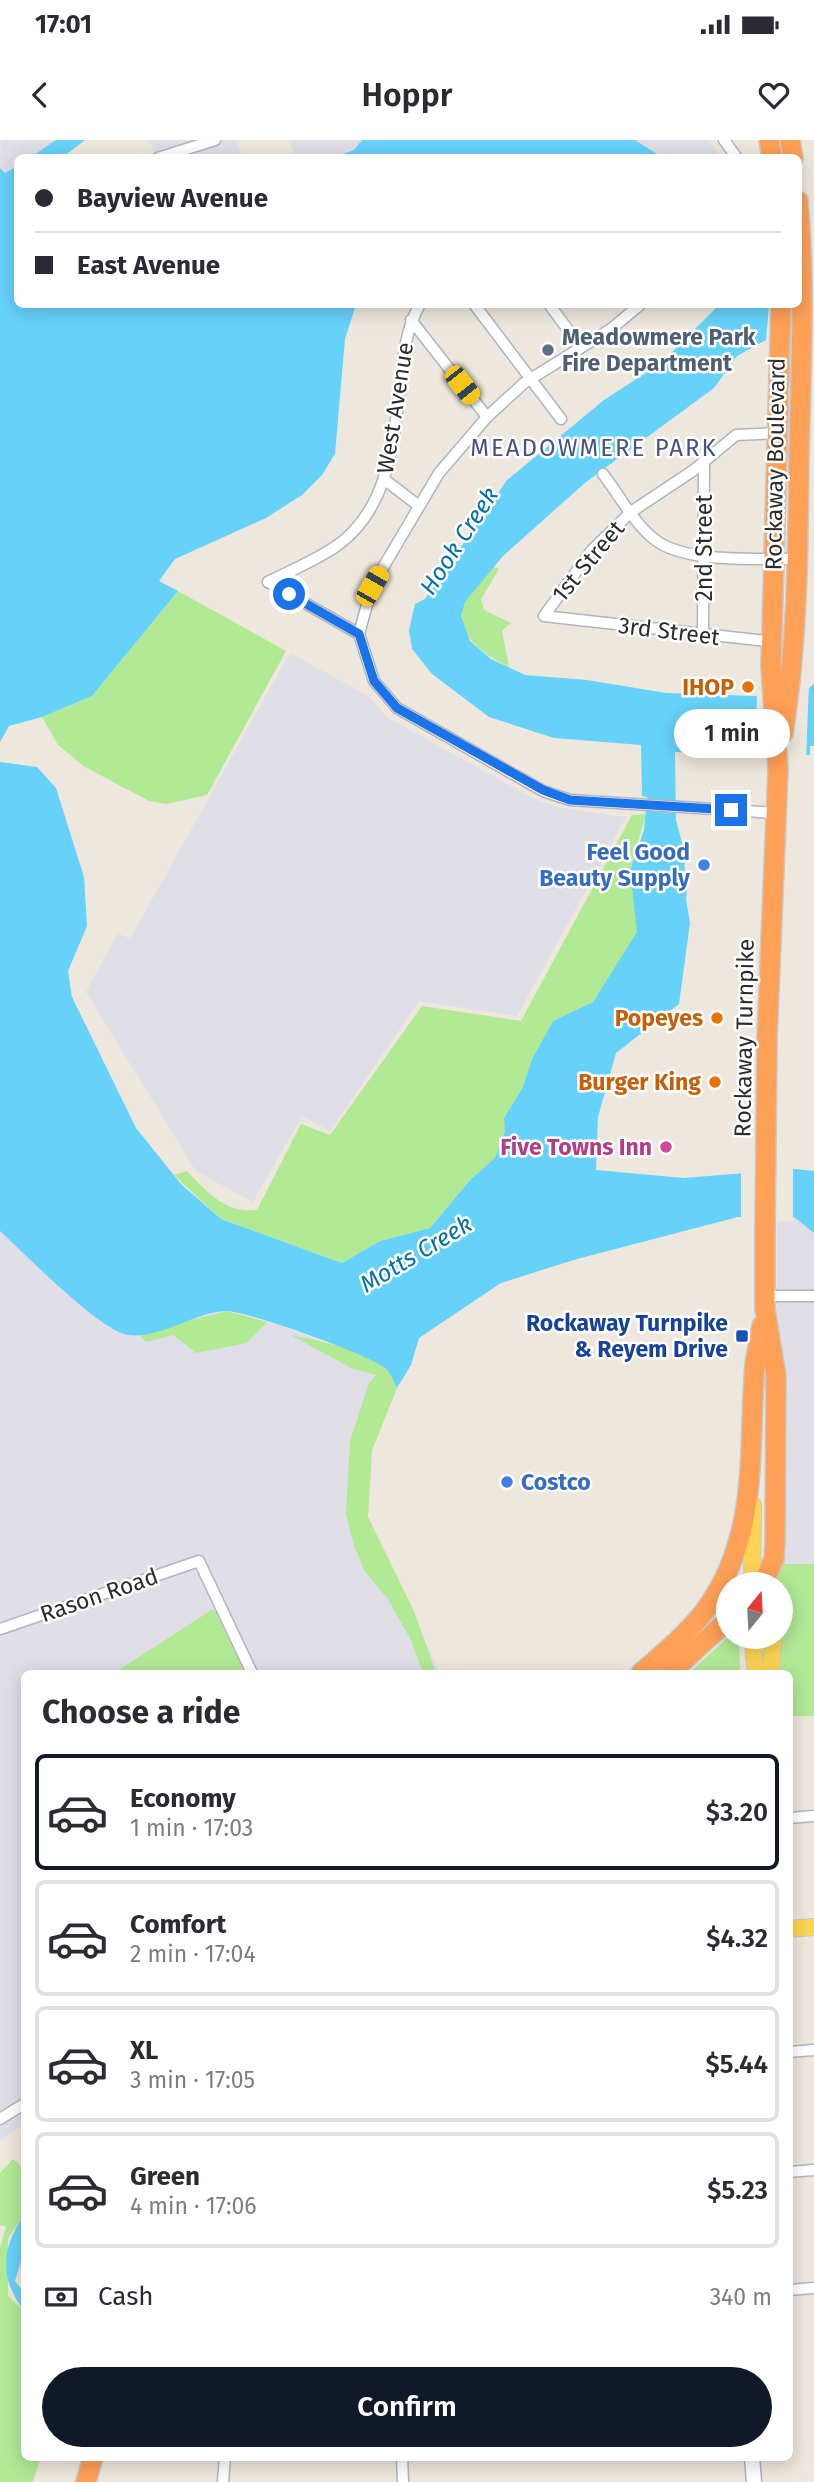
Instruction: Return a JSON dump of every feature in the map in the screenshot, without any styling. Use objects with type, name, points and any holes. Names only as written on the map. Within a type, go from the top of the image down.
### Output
[{"type":"highway","name":"Rockaway Boulevard","points":[[780,728],[794,667],[802,282]]},
{"type":"highway","name":"Rockaway Boulevard","points":[[780,308],[771,666],[780,728]]},
{"type":"highway","name":"Rockaway Turnpike","points":[[753,1468],[754,1377],[765,1302],[766,1142],[780,728]]},
{"type":"highway","name":"Rockaway Turnpike","points":[[765,1302],[776,1376],[774,1559]]},
{"type":"highway","points":[[644,1670],[698,1619],[721,1585],[740,1537],[753,1468]]},
{"type":"highway","points":[[768,1572],[774,1559]]},
{"type":"highway","points":[[673,1670],[716,1631]]},
{"type":"highway","points":[[86,2482],[92,2461]]},
{"type":"main road","name":"Rockaway Turnpike","points":[[751,1572],[753,1468]]},
{"type":"main road","name":"Rockaway Turnpike","points":[[774,1559],[774,1572]]},
{"type":"main road","points":[[753,1649],[755,1670]]},
{"type":"main road","points":[[770,1670],[773,1649]]},
{"type":"main road","points":[[793,1929],[814,1927]]},
{"type":"main road","points":[[752,2461],[754,2482]]},
{"type":"street","points":[[171,154],[215,140]]},
{"type":"street","name":"West Avenue","points":[[359,634],[268,582],[336,547],[364,518],[385,480],[392,449],[407,331],[417,308]]},
{"type":"street","points":[[477,308],[561,419]]},
{"type":"street","points":[[552,308],[580,346]]},
{"type":"street","points":[[636,308],[611,329],[531,378],[487,417],[439,473],[372,586],[359,634],[374,681],[397,708],[543,790],[570,800],[776,813]]},
{"type":"street","points":[[411,320],[487,417]]},
{"type":"street","name":"1st Street","points":[[544,616],[592,550],[631,512],[704,462],[736,435],[778,433]]},
{"type":"street","name":"2nd Street","points":[[703,635],[704,462]]},
{"type":"street","points":[[603,474],[631,512],[661,544],[704,555],[797,559]]},
{"type":"street","points":[[385,480],[419,506]]},
{"type":"street","name":"3rd Street","points":[[544,616],[795,643]]},
{"type":"street","points":[[765,1302],[814,1296]]},
{"type":"street","name":"Rason Road","points":[[0,1629],[199,1561],[251,1670]]},
{"type":"street","points":[[793,1818],[814,1816]]},
{"type":"street","points":[[793,2052],[814,2050]]},
{"type":"street","points":[[0,2119],[21,2106]]},
{"type":"street","points":[[793,2172],[814,2170]]},
{"type":"street","points":[[793,2290],[814,2288]]},
{"type":"street","points":[[223,2482],[225,2461]]},
{"type":"street","points":[[402,2461],[403,2482]]},
{"type":"shaded area","points":[[1,140],[56,140],[35,154],[14,154],[14,168],[5,173],[0,168]]},
{"type":"shaded area","points":[[150,140],[240,140],[237,142],[241,154],[154,154]]},
{"type":"shaded area","points":[[289,140],[362,140],[354,150],[345,154],[295,154]]},
{"type":"shaded area","points":[[635,140],[708,140],[719,154],[657,154]]},
{"type":"shaded area","points":[[290,653],[368,696],[388,718],[534,799],[561,808],[626,817],[517,1016],[419,1001],[330,1131],[302,1116],[253,1202],[196,1171],[86,992],[118,933],[130,939]]},
{"type":"shaded area","points":[[794,1217],[814,1233],[814,1564],[776,1564],[777,1218]]},
{"type":"shaded area","points":[[0,1231],[99,1320],[227,1311],[276,1324],[363,1356],[397,1388],[372,1450],[368,1517],[439,1670],[244,1670],[213,1609],[119,1670],[21,1670],[21,2126],[0,2141]]},
{"type":"green space","points":[[494,567],[499,569],[481,599],[484,610],[511,623],[502,631],[509,667],[472,641],[462,622],[466,601]]},
{"type":"green space","points":[[178,591],[286,651],[207,795],[167,804],[149,801],[85,767],[58,745],[42,717],[92,696]]},
{"type":"green space","points":[[646,814],[630,870],[638,932],[593,1002],[553,1021],[532,1059],[522,1089],[504,1118],[505,1131],[495,1158],[470,1180],[430,1228],[380,1241],[342,1263],[221,1219],[174,1175],[187,1171],[218,1200],[236,1209],[257,1210],[301,1124],[330,1135],[422,1006],[521,1021],[632,815]]},
{"type":"green space","points":[[227,1311],[267,1322],[247,1343],[196,1353],[173,1335],[146,1342],[138,1333]]},
{"type":"green space","points":[[291,1335],[367,1356],[388,1371],[397,1388],[372,1450],[368,1517],[414,1611],[435,1670],[422,1670],[411,1640],[388,1599],[365,1572],[354,1545],[346,1514],[350,1441],[369,1383],[376,1375],[351,1368]]},
{"type":"green space","points":[[776,1564],[814,1564],[814,1716],[793,1716],[793,1670],[773,1670],[777,1649],[793,1649],[793,1572],[776,1572]]},
{"type":"green space","points":[[213,1609],[244,1670],[119,1670]]},
{"type":"green space","points":[[716,1648],[739,1649],[740,1670],[692,1670]]},
{"type":"green space","points":[[13,2159],[21,2166],[21,2219],[8,2238],[8,2296],[21,2308],[21,2461],[40,2461],[33,2482],[0,2482],[0,2248],[6,2227],[0,2225],[0,2173]]},
{"type":"water","points":[[56,140],[85,140],[67,154],[35,154]]},
{"type":"water","points":[[362,140],[635,140],[657,154],[344,154],[354,150]]},
{"type":"water","points":[[0,168],[5,173],[14,168],[14,308],[355,308],[345,339],[335,454],[322,475],[302,495],[266,518],[175,559],[159,581],[178,591],[92,696],[42,717],[9,726],[0,742]]},
{"type":"water","name":"Motts Creek","points":[[716,308],[769,308],[766,340],[737,356],[714,388],[586,482],[503,556],[465,602],[461,616],[470,641],[491,659],[525,675],[587,680],[666,693],[754,696],[800,695],[814,684],[814,746],[810,746],[810,755],[752,756],[675,752],[676,820],[684,850],[685,879],[688,879],[686,899],[690,923],[679,1004],[616,1053],[598,1117],[596,1170],[684,1178],[796,1169],[814,1171],[814,1233],[794,1217],[738,1217],[577,1259],[501,1283],[419,1338],[411,1365],[397,1388],[386,1369],[359,1354],[238,1313],[214,1312],[140,1335],[128,1335],[115,1330],[82,1306],[0,1231],[0,762],[37,767],[56,788],[84,877],[87,926],[68,971],[72,997],[136,1128],[181,1184],[221,1219],[342,1263],[380,1241],[430,1228],[470,1180],[495,1158],[505,1131],[504,1118],[522,1089],[532,1059],[553,1021],[593,1002],[637,932],[630,870],[644,830],[647,797],[642,796],[641,745],[554,738],[489,717],[432,674],[412,649],[409,630],[415,604],[425,599],[507,480],[604,400],[661,363]]},
{"type":"water","points":[[21,2220],[21,2261],[15,2281],[21,2289],[21,2306],[10,2287],[6,2264],[10,2241]]},
{"type":"pier","points":[[809,683],[806,759],[755,759],[757,693],[799,691]]},
{"type":"pier","points":[[793,1165],[793,1221],[741,1220],[741,1170]]},
{"type":"place","name":"Meadowmere Park Fire Department","points":[[548,350]]},
{"type":"place","name":"IHOP","points":[[748,687]]},
{"type":"place","name":"Feel Good Beauty Supply","points":[[704,865]]},
{"type":"place","name":"Popeyes","points":[[717,1018]]},
{"type":"place","name":"Burger King","points":[[715,1082]]},
{"type":"place","name":"Five Towns Inn","points":[[666,1147]]},
{"type":"place","name":"Rockaway Turnpike & Reyem Drive","points":[[742,1336]]},
{"type":"place","name":"Costco","points":[[507,1482]]},
{"type":"district","name":"MEADOWMERE PARK","points":[[594,448]]},
{"type":"route","points":[[289,594],[359,634],[365,661],[374,681],[397,708],[543,790],[570,800],[731,810]]},
{"type":"water label","name":"Hook Creek","points":[[459,541]]}]
